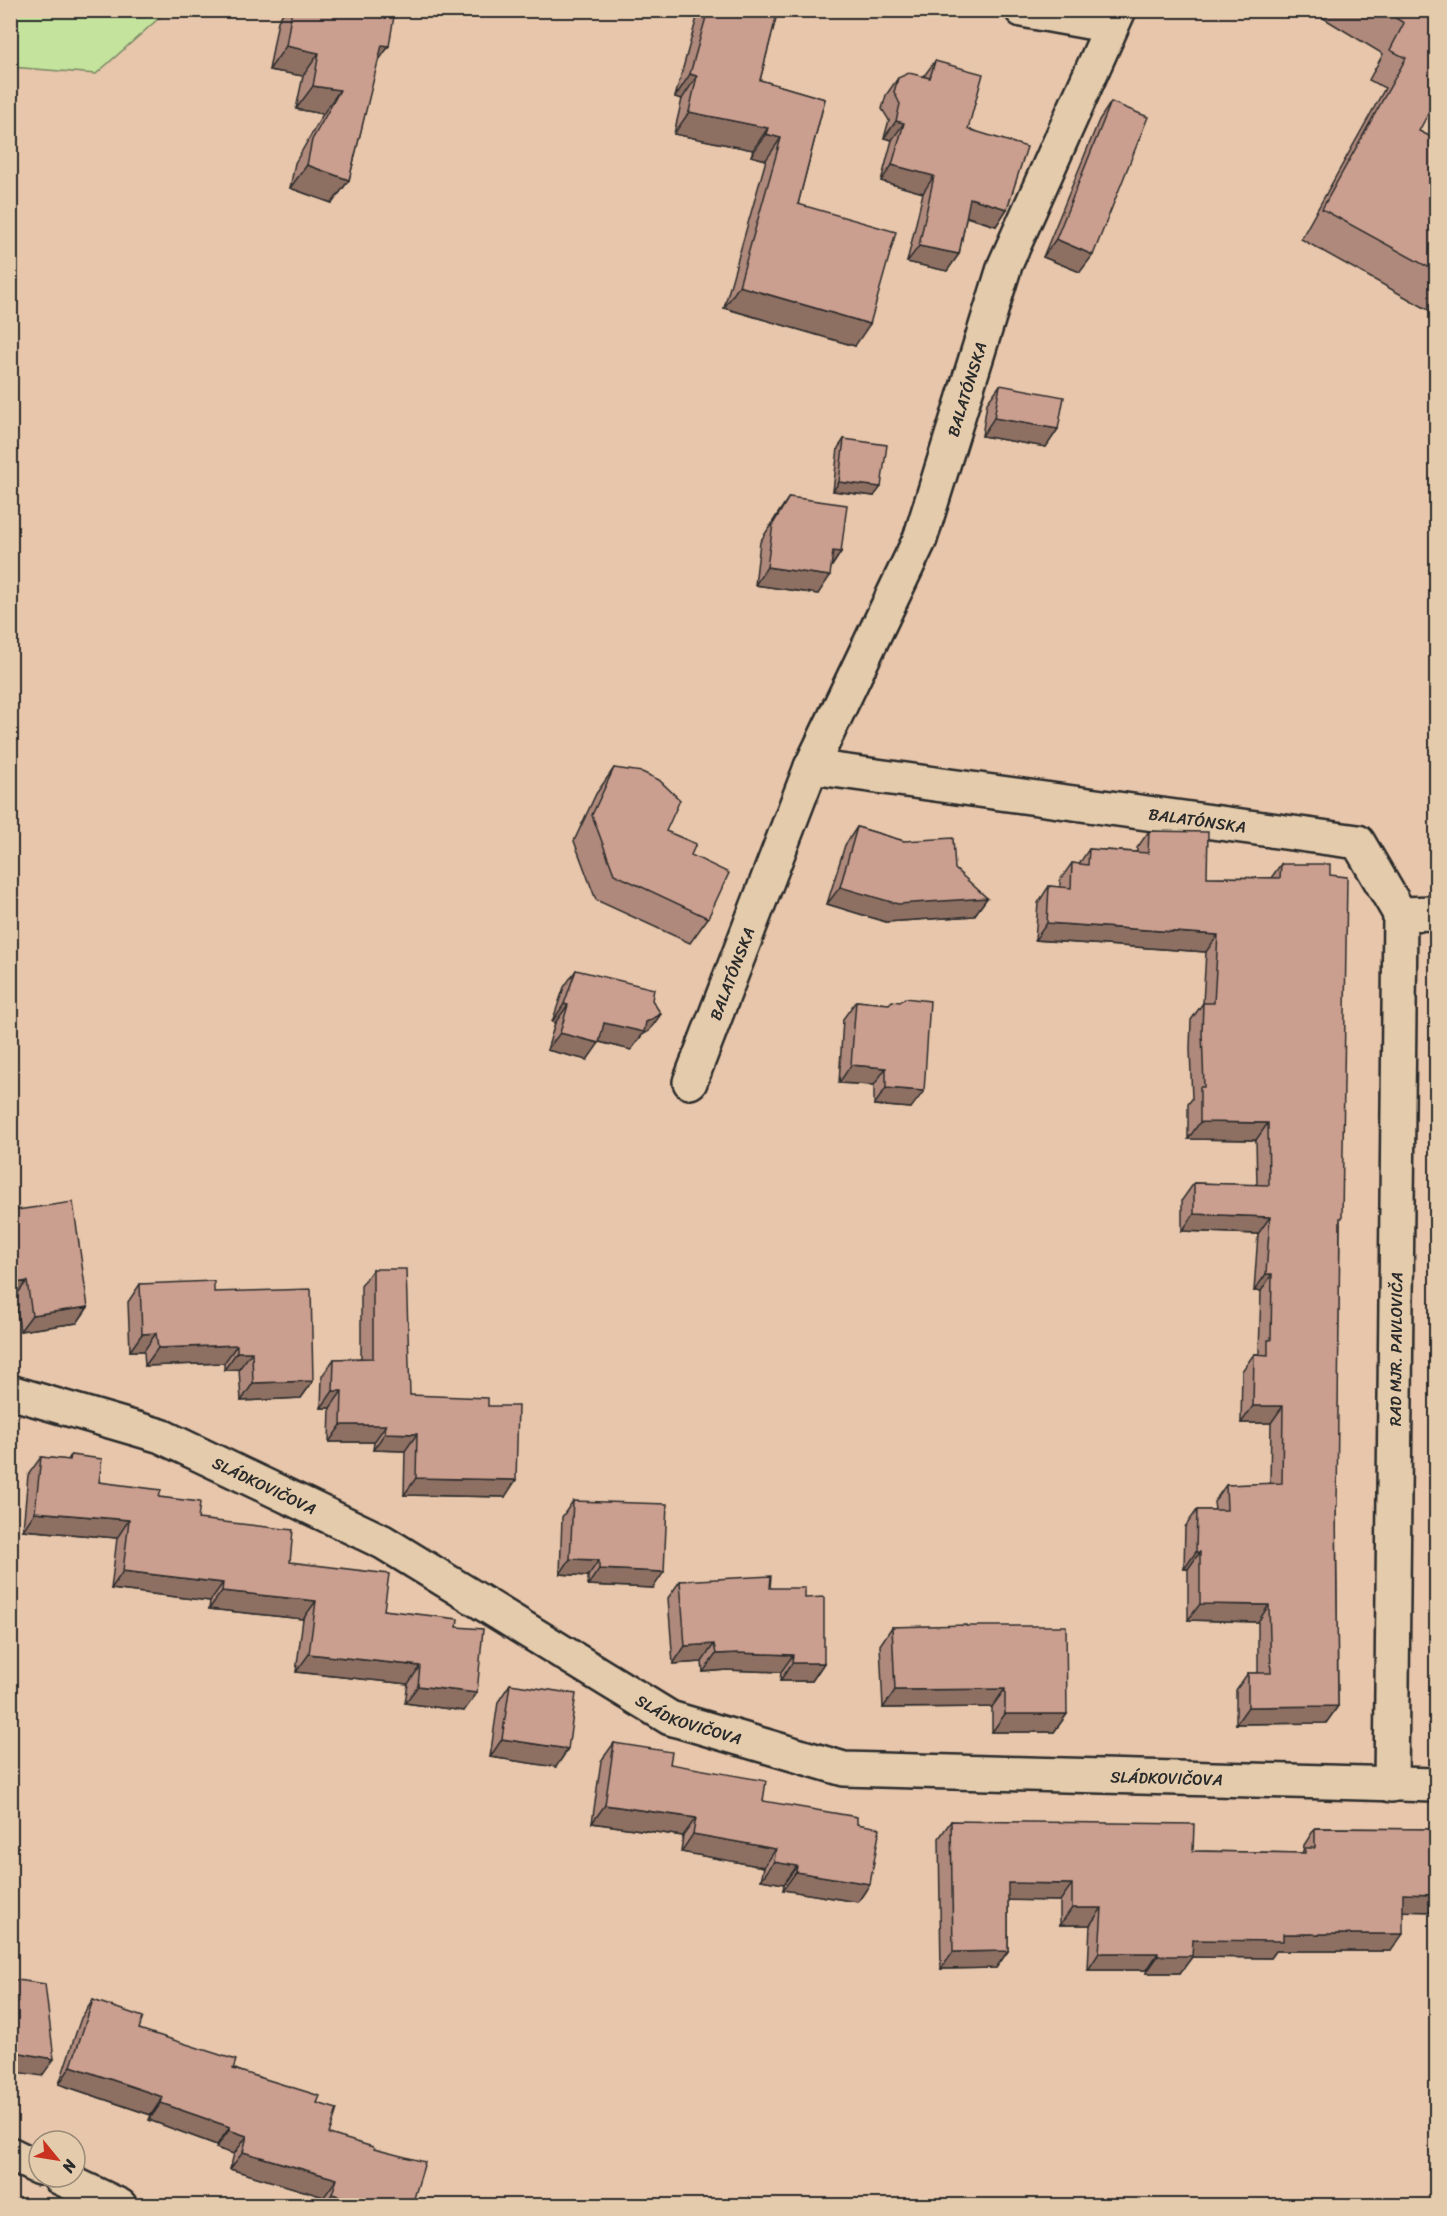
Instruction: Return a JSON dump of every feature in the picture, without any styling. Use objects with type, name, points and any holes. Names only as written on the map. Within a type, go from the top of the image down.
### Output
[{"type":"street","points":[[1022,10],[1115,18]]},
{"type":"street","name":"BALATÓNSKA","points":[[690,1082],[811,767],[920,539],[1005,265],[1115,18]]},
{"type":"street","name":"BALATÓNSKA","points":[[811,767],[1358,842],[1400,914]]},
{"type":"street","points":[[1400,914],[1437,913]]},
{"type":"street","name":"RAD MJR. PAVLOVIČA","points":[[1391,1785],[1400,914]]},
{"type":"street","name":"SLÁDKOVIČOVA","points":[[10,1392],[161,1436],[383,1542],[670,1718],[844,1769],[1437,1785]]},
{"type":"street","points":[[10,2154],[27,2162]]},
{"type":"street","points":[[85,2189],[120,2205]]},
{"type":"green space","points":[[10,11],[167,11],[96,74],[11,67]]},
{"type":"building","points":[[292,10],[395,10],[389,46],[382,45],[349,180],[307,165],[312,140],[340,90],[313,86],[319,53],[286,46]]},
{"type":"building","points":[[708,10],[778,10],[760,80],[825,99],[798,204],[896,232],[870,324],[739,286],[781,138],[766,134],[768,128],[689,112],[697,76],[690,74]]},
{"type":"building","points":[[1382,10],[1437,10],[1437,97],[1419,131],[1437,140],[1437,272],[1322,209],[1406,58],[1390,50],[1404,23]]},
{"type":"building","points":[[935,61],[983,74],[968,129],[1027,147],[1007,209],[970,198],[959,254],[919,246],[934,176],[892,165],[904,123],[896,121],[900,104],[894,92],[898,78],[909,73],[930,78]]},
{"type":"building","points":[[1111,102],[1148,117],[1093,255],[1056,239]]},
{"type":"building","points":[[1000,385],[1064,397],[1058,429],[994,418]]},
{"type":"building","points":[[844,439],[887,445],[881,487],[839,482]]},
{"type":"building","points":[[789,497],[847,505],[841,552],[833,551],[830,576],[767,567],[773,524]]},
{"type":"building","points":[[614,768],[642,772],[659,780],[680,800],[666,831],[696,844],[691,855],[729,873],[708,918],[614,874],[592,815]]},
{"type":"building","points":[[857,827],[904,841],[953,838],[955,869],[987,898],[898,904],[840,887]]},
{"type":"building","points":[[1149,831],[1208,832],[1207,877],[1280,878],[1281,864],[1330,864],[1330,875],[1347,877],[1336,1506],[1338,1706],[1248,1707],[1248,1673],[1271,1673],[1269,1605],[1200,1604],[1200,1552],[1196,1552],[1197,1510],[1227,1510],[1226,1485],[1282,1483],[1283,1406],[1253,1406],[1254,1354],[1268,1355],[1268,1340],[1271,1340],[1272,1274],[1266,1274],[1270,1217],[1194,1214],[1194,1183],[1269,1185],[1268,1123],[1200,1122],[1200,1087],[1204,1087],[1203,1003],[1214,1003],[1218,935],[1047,923],[1049,886],[1071,888],[1072,863],[1088,865],[1089,849],[1148,853]]},
{"type":"building","points":[[576,970],[654,989],[652,1000],[661,1014],[646,1022],[644,1032],[604,1023],[599,1043],[560,1033],[568,1005],[564,1004]]},
{"type":"building","points":[[905,998],[930,1001],[924,1091],[886,1088],[886,1068],[851,1065],[856,1001],[889,1004],[892,1001],[900,1002]]},
{"type":"building","points":[[73,1202],[88,1307],[32,1315],[27,1281],[10,1284],[10,1211]]},
{"type":"building","points":[[373,1269],[406,1269],[410,1395],[488,1398],[488,1406],[518,1406],[516,1480],[416,1478],[417,1434],[385,1433],[386,1425],[341,1425],[342,1391],[333,1391],[334,1359],[373,1358]]},
{"type":"building","points":[[214,1281],[214,1292],[311,1289],[313,1381],[253,1383],[252,1352],[237,1352],[237,1345],[158,1348],[156,1333],[142,1334],[140,1284]]},
{"type":"building","points":[[71,1455],[102,1459],[99,1482],[161,1490],[159,1497],[200,1502],[198,1519],[293,1530],[290,1562],[389,1574],[384,1610],[458,1619],[457,1627],[483,1629],[477,1693],[418,1686],[420,1666],[309,1654],[316,1601],[222,1591],[223,1583],[123,1571],[129,1520],[35,1512],[41,1457],[70,1460]]},
{"type":"building","points":[[573,1501],[667,1504],[664,1572],[599,1569],[599,1560],[570,1559]]},
{"type":"building","points":[[771,1576],[770,1588],[805,1588],[805,1598],[824,1597],[824,1663],[792,1663],[793,1655],[716,1654],[714,1644],[685,1646],[680,1581]]},
{"type":"building","points":[[1066,1626],[1067,1714],[1005,1714],[1005,1689],[895,1690],[892,1627]]},
{"type":"building","points":[[510,1684],[576,1694],[568,1749],[502,1739]]},
{"type":"building","points":[[614,1743],[672,1752],[670,1764],[766,1781],[763,1801],[857,1817],[857,1824],[880,1828],[870,1884],[796,1872],[797,1866],[774,1862],[776,1849],[693,1834],[696,1818],[605,1805]]},
{"type":"building","points":[[951,1821],[1194,1824],[1193,1851],[1305,1853],[1305,1848],[1315,1848],[1315,1828],[1437,1829],[1437,1895],[1403,1894],[1403,1934],[1283,1934],[1283,1941],[1193,1940],[1192,1956],[1158,1956],[1158,1953],[1099,1953],[1102,1908],[1072,1908],[1072,1884],[1008,1883],[1008,1951],[953,1952]]},
{"type":"building","points":[[10,1979],[45,1984],[54,2059],[10,2051],[13,2042],[10,2042]]},
{"type":"building","points":[[93,2000],[143,2017],[139,2029],[236,2060],[233,2069],[320,2096],[317,2103],[337,2109],[329,2134],[425,2162],[412,2205],[371,2205],[332,2194],[337,2179],[243,2152],[247,2136],[229,2130],[230,2127],[161,2103],[163,2097],[71,2066]]},
{"type":"building","points":[[10,2197],[15,2200],[12,2205],[10,2205]]}]
